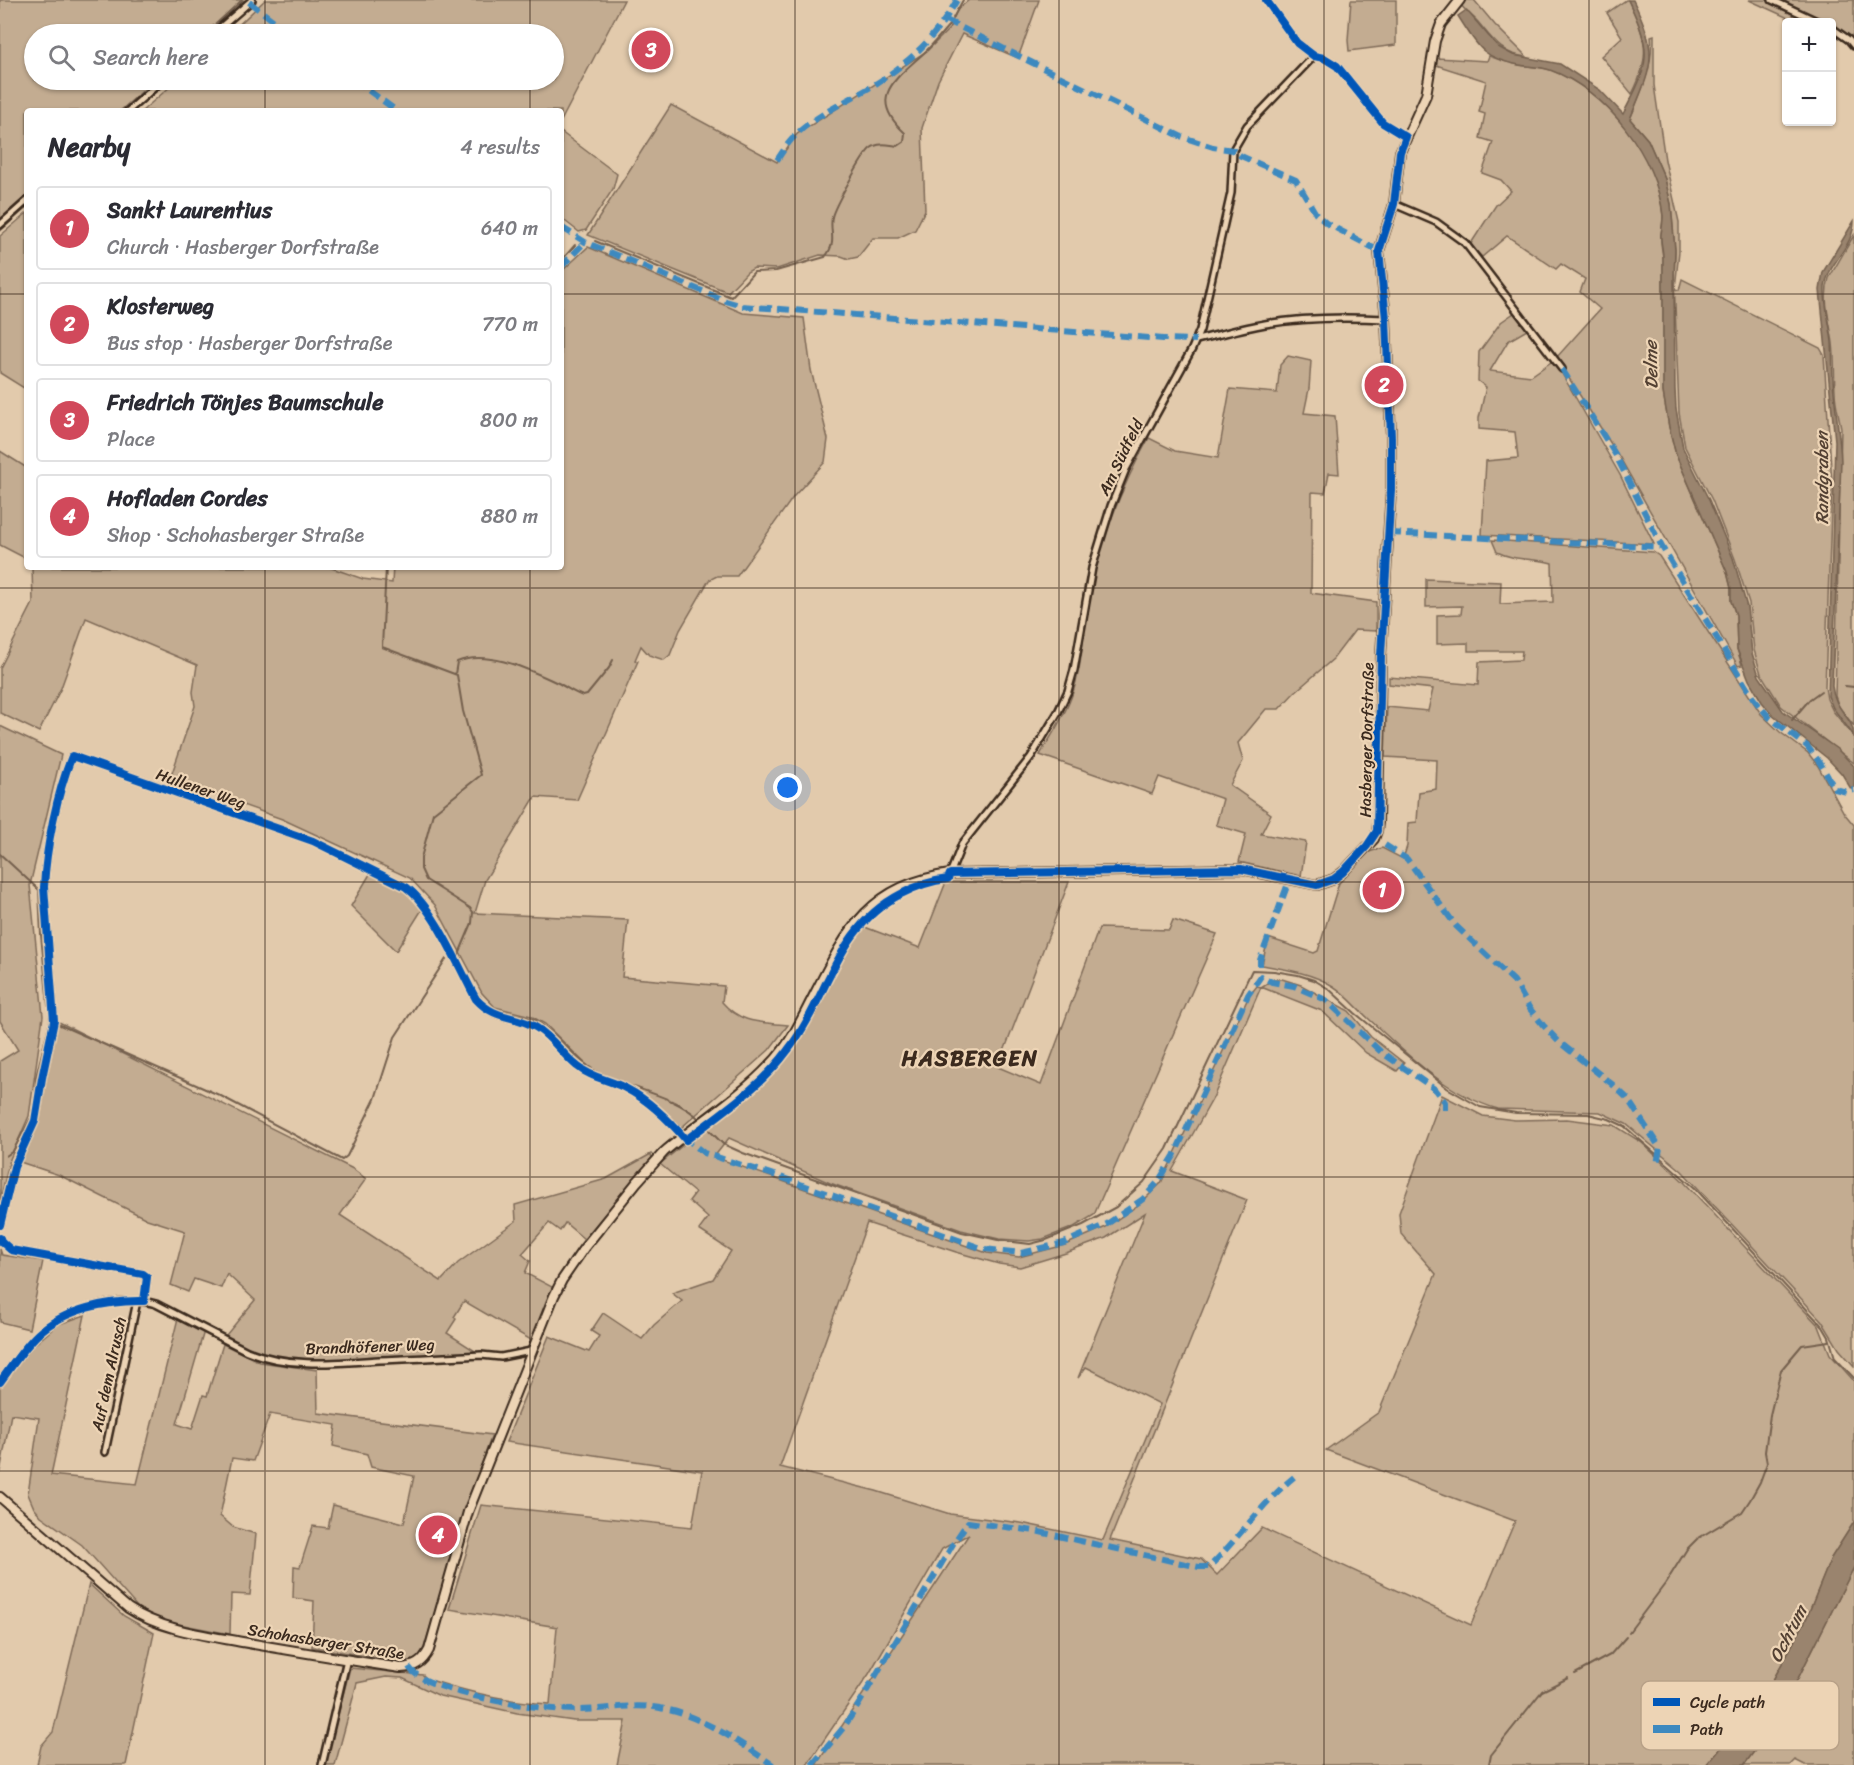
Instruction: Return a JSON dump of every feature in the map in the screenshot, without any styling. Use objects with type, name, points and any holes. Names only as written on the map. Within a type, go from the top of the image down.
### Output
[{"type":"street","points":[[224,24],[252,0]]},
{"type":"street","points":[[1266,0],[1297,43],[1314,56],[1324,58],[1337,66],[1383,123],[1406,137]]},
{"type":"street","name":"Hasberger Dorfstraße","points":[[683,1136],[770,1065],[785,1047],[798,1028],[838,948],[852,927],[884,897],[919,880],[950,874],[1241,869],[1317,885],[1334,879],[1374,839],[1378,822],[1382,643],[1391,490],[1386,319],[1379,251],[1394,204],[1400,152],[1426,95],[1435,41],[1441,24],[1460,0]]},
{"type":"street","points":[[1772,0],[1810,18]]},
{"type":"street","points":[[1836,31],[1854,46]]},
{"type":"street","name":"Am Südfeld","points":[[950,874],[962,844],[1031,757],[1063,702],[1074,670],[1092,568],[1111,506],[1126,469],[1196,340],[1203,319],[1231,193],[1233,150],[1247,126],[1314,56]]},
{"type":"street","points":[[131,108],[152,90]]},
{"type":"street","points":[[0,225],[24,204]]},
{"type":"street","points":[[1394,204],[1436,222],[1465,243],[1562,369]]},
{"type":"street","points":[[1196,340],[1264,324],[1298,320],[1337,317],[1386,319]]},
{"type":"street","name":"Hullener Weg","points":[[0,1225],[14,1167],[35,1121],[54,1021],[44,887],[45,867],[64,776],[72,756],[313,841],[406,887],[428,910],[476,999],[483,1006],[490,1012],[529,1023],[540,1029],[578,1067],[627,1088],[657,1109],[683,1136]]},
{"type":"street","name":"Schohasberger Straße","points":[[0,1497],[106,1590],[141,1617],[162,1625],[217,1637],[401,1668],[415,1666],[424,1659],[434,1633],[468,1512],[554,1296],[574,1263],[650,1166],[683,1136]]},
{"type":"street","points":[[0,1239],[11,1250],[143,1275],[147,1277],[148,1282],[144,1301]]},
{"type":"street","name":"Brandhöfener Weg","points":[[0,1382],[38,1334],[54,1322],[90,1308],[136,1300],[172,1312],[247,1351],[281,1361],[328,1363],[481,1355],[501,1357],[531,1351]]},
{"type":"street","name":"Auf dem Alrusch","points":[[105,1452],[136,1300]]},
{"type":"street","points":[[322,1765],[347,1659]]},
{"type":"shaded area","points":[[0,0],[244,0],[216,24],[24,24],[24,90],[144,90],[123,108],[24,108],[24,198],[0,219]]},
{"type":"shaded area","points":[[265,0],[624,0],[564,115],[564,108],[145,108],[166,90],[564,90],[564,24],[240,24]]},
{"type":"shaded area","points":[[969,0],[1039,0],[1018,58],[962,34],[938,81],[922,128],[925,210],[915,230],[898,238],[873,238],[858,257],[849,259],[841,256],[820,255],[777,269],[754,268],[747,272],[728,292],[588,235],[671,105],[777,162],[797,134],[927,51],[949,29],[957,10]]},
{"type":"shaded area","points":[[1351,0],[1396,0],[1396,45],[1349,51]]},
{"type":"shaded area","points":[[1466,0],[1474,0],[1527,57],[1511,54],[1499,46],[1461,5]]},
{"type":"shaded area","points":[[1626,0],[1639,25],[1644,47],[1642,68],[1632,94],[1601,56],[1622,37],[1607,13]]},
{"type":"shaded area","points":[[1628,0],[1633,0],[1642,19],[1650,48],[1648,73],[1630,119],[1648,140],[1665,179],[1671,204],[1675,250],[1675,389],[1683,448],[1709,500],[1733,558],[1747,607],[1752,653],[1759,676],[1783,711],[1837,749],[1854,766],[1854,787],[1851,789],[1842,774],[1827,758],[1772,714],[1762,702],[1749,680],[1737,649],[1736,615],[1731,601],[1727,572],[1676,455],[1669,427],[1663,392],[1661,237],[1663,216],[1659,194],[1651,171],[1625,128],[1609,109],[1590,93],[1550,70],[1506,62],[1488,54],[1481,49],[1458,16],[1465,11],[1469,13],[1498,47],[1513,55],[1560,64],[1600,90],[1623,114],[1639,82],[1645,58],[1642,33]]},
{"type":"shaded area","points":[[1749,0],[1769,0],[1807,18],[1788,18]]},
{"type":"shaded area","points":[[1779,0],[1854,0],[1854,32],[1851,37],[1836,29],[1836,18],[1814,18]]},
{"type":"shaded area","points":[[1654,35],[1654,85],[1665,160],[1679,222],[1675,289],[1679,290],[1682,279],[1820,348],[1824,355],[1832,483],[1825,687],[1827,699],[1833,711],[1854,737],[1854,763],[1781,706],[1761,674],[1754,650],[1749,603],[1735,559],[1712,500],[1685,447],[1679,413],[1674,277],[1675,250],[1671,204],[1665,179],[1648,140],[1630,119],[1646,78],[1651,57],[1651,36]]},
{"type":"shaded area","points":[[1489,56],[1515,64],[1551,70],[1572,80],[1610,110],[1640,149],[1651,171],[1659,193],[1663,216],[1661,240],[1663,392],[1669,427],[1676,455],[1727,572],[1731,601],[1736,615],[1737,649],[1742,665],[1738,666],[1620,458],[1556,358],[1600,309],[1580,292],[1585,279],[1561,264],[1556,269],[1507,236],[1482,257],[1470,245],[1496,205],[1511,191],[1501,180],[1482,173],[1493,142],[1480,138],[1485,114],[1479,112],[1486,81],[1436,65],[1437,58],[1487,61]]},
{"type":"shaded area","points":[[564,134],[617,174],[613,189],[586,230],[579,232],[564,220]]},
{"type":"shaded area","points":[[24,216],[24,388],[0,373],[0,236]]},
{"type":"shaded area","points":[[1854,221],[1850,239],[1827,278],[1825,294],[1832,342],[1833,386],[1841,461],[1832,686],[1836,701],[1851,724],[1854,736],[1833,708],[1828,696],[1835,441],[1820,290],[1823,272]]},
{"type":"shaded area","points":[[1854,235],[1854,726],[1839,707],[1835,696],[1841,428],[1836,400],[1834,349],[1826,294],[1829,278]]},
{"type":"shaded area","points":[[588,247],[743,313],[804,318],[811,370],[828,439],[825,462],[794,496],[737,576],[717,576],[709,580],[680,630],[670,655],[664,660],[649,655],[641,646],[635,660],[638,661],[577,800],[535,797],[485,880],[475,913],[628,920],[622,977],[724,986],[722,1002],[736,1014],[752,1021],[788,1025],[769,1050],[682,1127],[661,1109],[629,1088],[599,1077],[545,1024],[531,1016],[495,1007],[482,993],[435,905],[410,878],[282,819],[170,779],[195,706],[193,692],[197,665],[86,618],[61,688],[39,732],[0,713],[0,668],[33,603],[32,570],[338,570],[363,579],[392,583],[393,570],[564,570],[564,269]]},
{"type":"shaded area","points":[[1514,313],[1527,330],[1508,341],[1490,371],[1531,376],[1554,360],[1620,475],[1654,544],[1482,535],[1486,461],[1518,458],[1515,432],[1479,429],[1479,418],[1486,387],[1478,381],[1479,352],[1501,322]]},
{"type":"shaded area","points":[[1288,356],[1311,361],[1304,413],[1335,416],[1339,474],[1329,473],[1325,493],[1312,492],[1311,593],[1376,602],[1376,631],[1355,630],[1333,659],[1279,709],[1266,709],[1238,743],[1243,761],[1230,785],[1271,814],[1261,834],[1306,842],[1301,876],[1239,862],[1246,834],[1216,825],[1223,799],[1159,777],[1152,794],[1040,755],[1062,718],[1072,695],[1079,669],[1090,591],[1100,551],[1122,493],[1149,438],[1175,451],[1218,458],[1230,389],[1277,393],[1280,365]]},
{"type":"shaded area","points":[[0,451],[24,466],[24,557],[0,545]]},
{"type":"shaded area","points":[[1492,540],[1653,552],[1659,556],[1761,714],[1808,753],[1818,766],[1844,813],[1854,825],[1854,1366],[1839,1349],[1822,1321],[1682,1171],[1626,1124],[1600,1112],[1498,1109],[1480,1103],[1445,1084],[1429,1072],[1333,986],[1307,975],[1262,965],[1268,938],[1314,953],[1318,951],[1339,883],[1369,852],[1382,848],[1403,859],[1407,846],[1408,823],[1417,822],[1419,792],[1436,789],[1437,760],[1385,757],[1387,707],[1428,711],[1433,689],[1389,684],[1389,677],[1478,685],[1479,662],[1521,660],[1522,651],[1468,651],[1468,643],[1437,644],[1437,615],[1461,614],[1462,606],[1426,607],[1426,579],[1501,582],[1500,604],[1553,602],[1552,563],[1504,555],[1497,552]]},
{"type":"shaded area","points":[[0,726],[61,755],[30,885],[43,1016],[29,1116],[10,1159],[0,1200],[0,1061],[18,1050],[0,1021]]},
{"type":"shaded area","points":[[370,874],[406,892],[423,908],[396,951],[351,906]]},
{"type":"shaded area","points":[[946,882],[1069,882],[998,1067],[1041,1085],[1099,928],[1169,930],[1173,920],[1217,934],[1094,1215],[1074,1227],[1043,1239],[1029,1241],[999,1239],[961,1230],[830,1183],[729,1138],[714,1157],[987,1253],[1019,1257],[1065,1245],[1106,1227],[1141,1203],[1161,1183],[1249,996],[1257,986],[1261,987],[1213,1098],[1172,1171],[1247,1200],[1110,1540],[1201,1559],[1217,1575],[1262,1528],[1471,1625],[1515,1521],[1326,1450],[1379,1412],[1436,1274],[1401,1234],[1399,1213],[1442,1095],[1483,1116],[1515,1120],[1567,1119],[1614,1125],[1641,1142],[1684,1182],[1819,1326],[1830,1354],[1854,1381],[1854,1522],[1831,1558],[1805,1622],[1772,1681],[1641,1681],[1641,1750],[1719,1750],[1706,1765],[816,1765],[969,1534],[942,1549],[869,1674],[807,1765],[617,1765],[626,1721],[574,1721],[517,1713],[440,1696],[402,1678],[386,1677],[357,1683],[335,1765],[325,1765],[350,1668],[423,1675],[427,1679],[488,1696],[550,1704],[557,1627],[449,1609],[481,1505],[692,1527],[702,1471],[506,1442],[549,1336],[589,1352],[599,1336],[591,1331],[603,1313],[642,1339],[654,1325],[682,1301],[672,1293],[713,1279],[731,1251],[699,1230],[708,1218],[689,1201],[695,1193],[660,1164],[769,1074],[795,1045],[808,1028],[849,944],[862,926],[920,948]],"holes":[[[1145,1213],[1078,1378],[1086,1367],[1160,1404],[1103,1540],[1021,1523],[950,1514],[876,1491],[780,1467],[867,1223],[956,1252],[999,1264],[1020,1267],[1106,1238]]]},
{"type":"shaded area","points":[[1274,979],[1301,985],[1349,1011],[1371,1037],[1404,1063],[1397,1071],[1366,1053],[1322,1011],[1261,987]]},
{"type":"shaded area","points":[[57,1021],[353,1169],[366,1179],[340,1215],[441,1281],[458,1263],[516,1221],[515,1205],[606,1179],[651,1154],[652,1158],[584,1239],[565,1223],[560,1231],[549,1223],[522,1254],[530,1261],[525,1273],[554,1288],[531,1340],[464,1301],[447,1333],[480,1354],[327,1361],[280,1358],[263,1354],[229,1340],[226,1335],[255,1300],[227,1274],[221,1288],[194,1279],[188,1292],[171,1285],[185,1231],[147,1219],[59,1175],[20,1162],[40,1115]]},
{"type":"shaded area","points":[[0,1249],[2,1255],[43,1261],[29,1329],[0,1322]]},
{"type":"shaded area","points":[[85,1315],[51,1475],[137,1484],[178,1318],[204,1331],[177,1424],[192,1429],[203,1395],[207,1396],[223,1344],[260,1362],[317,1370],[318,1413],[492,1435],[469,1499],[424,1648],[419,1656],[412,1661],[394,1661],[312,1647],[314,1601],[293,1598],[294,1566],[300,1567],[313,1526],[328,1528],[333,1505],[404,1523],[414,1476],[371,1467],[367,1454],[333,1446],[336,1425],[270,1414],[253,1461],[232,1458],[220,1516],[233,1527],[256,1534],[250,1595],[231,1594],[230,1634],[163,1621],[138,1608],[82,1545],[41,1516],[34,1508],[28,1494],[39,1418],[11,1414],[0,1472],[0,1387],[34,1345],[56,1326],[54,1326]]},
{"type":"shaded area","points":[[1854,1522],[1854,1567],[1797,1681],[1772,1681],[1805,1622],[1831,1558]]},
{"type":"shaded area","points":[[1854,1567],[1854,1765],[1805,1765],[1795,1760],[1790,1765],[1744,1765],[1755,1750],[1839,1750],[1839,1681],[1797,1681]]},
{"type":"shaded area","points":[[89,1584],[124,1616],[154,1633],[126,1765],[37,1765],[41,1746],[53,1732]]},
{"type":"shaded area","points":[[1719,1750],[1755,1750],[1744,1765],[1706,1765]]},
{"type":"waterway","points":[[216,24],[242,0]]},
{"type":"waterway","points":[[953,18],[963,0]]},
{"type":"waterway","points":[[595,241],[731,297],[754,272],[776,271],[825,257],[832,242],[831,223],[834,211],[862,159],[874,146],[884,144],[898,146],[904,142],[905,133],[893,120],[887,108],[890,88],[949,25]]},
{"type":"waterway","points":[[124,108],[145,90]]},
{"type":"waterway","points":[[0,231],[24,210]]},
{"type":"waterway","points":[[564,258],[575,245]]},
{"type":"waterway","points":[[386,570],[382,647],[457,675],[463,711],[481,775],[433,813],[421,858],[421,869],[426,880],[473,912],[472,923],[459,954],[459,959],[473,985],[482,999],[494,1008],[530,1018],[546,1027],[595,1071],[616,1081],[668,1099],[700,1120]]},
{"type":"waterway","points":[[455,674],[457,662],[482,658],[495,660],[534,672],[583,696],[587,695],[613,660]]},
{"type":"waterway","points":[[1845,686],[1854,687]]},
{"type":"waterway","points":[[1792,720],[1810,699],[1821,691]]},
{"type":"waterway","points":[[0,854],[39,890],[48,1006]]},
{"type":"waterway","points":[[60,1025],[219,1095],[342,1160],[347,1156],[375,1099],[395,1037],[446,959]]},
{"type":"waterway","points":[[704,1125],[723,1144],[743,1153],[962,1232],[1030,1244],[1046,1240],[1083,1225],[1116,1207],[1144,1182],[1167,1149],[1252,970],[1298,975],[1314,980],[1329,989],[1447,1088],[1480,1107],[1516,1113],[1588,1114],[1609,1119],[1624,1126],[1695,1188],[1823,1327],[1829,1337],[1835,1358],[1854,1378]]},
{"type":"waterway","points":[[6,1156],[13,1151],[34,1112],[36,1077],[50,1020],[49,1012]]},
{"type":"waterway","points":[[1629,1632],[1665,1584],[1687,1549],[1697,1539],[1742,1512],[1760,1482],[1767,1463],[1765,1452],[1770,1415],[1781,1370],[1802,1345],[1829,1341]]},
{"type":"waterway","points":[[1575,1674],[1610,1655],[1626,1637]]},
{"type":"waterway","points":[[1489,1765],[1491,1755],[1542,1691],[1568,1678]]},
{"type":"marked path","points":[[777,160],[791,140],[810,123],[874,85],[911,58],[940,26],[957,0]]},
{"type":"marked path","points":[[249,2],[278,24]]},
{"type":"marked path","points":[[946,20],[1180,136],[1213,147],[1233,150],[1241,156],[1296,180],[1316,214],[1326,223],[1379,251]]},
{"type":"marked path","points":[[368,90],[393,108]]},
{"type":"marked path","points":[[564,229],[585,242],[742,306],[1196,340]]},
{"type":"marked path","points":[[564,264],[585,242]]},
{"type":"marked path","points":[[1562,369],[1615,454],[1662,547],[1753,698],[1769,717],[1807,746],[1835,789],[1847,792],[1854,790]]},
{"type":"marked path","points":[[1389,533],[1662,547]]},
{"type":"marked path","points":[[1385,845],[1407,859],[1456,926],[1514,981],[1530,1009],[1559,1042],[1627,1098],[1660,1148],[1657,1164]]},
{"type":"marked path","points":[[1260,966],[1260,960],[1290,878]]},
{"type":"marked path","points":[[683,1136],[704,1153],[780,1177],[984,1249],[1021,1253],[1064,1243],[1107,1224],[1143,1199],[1158,1182],[1174,1156],[1248,995],[1261,976],[1272,982],[1294,986],[1326,1000],[1381,1052],[1436,1090],[1445,1102],[1445,1111]]},
{"type":"marked path","points":[[812,1765],[844,1727],[859,1704],[968,1522],[1035,1531],[1199,1567],[1209,1567],[1271,1498],[1294,1477]]},
{"type":"marked path","points":[[409,1667],[420,1677],[438,1685],[461,1693],[515,1704],[562,1710],[650,1707],[675,1712],[719,1730],[773,1765]]},
{"type":"cycle path","points":[[0,1225],[14,1167],[35,1121],[54,1021],[44,887],[53,820],[72,756],[313,841],[406,887],[427,909],[476,999],[483,1006],[537,1028],[583,1070],[621,1086],[644,1099],[686,1140],[740,1098],[778,1063],[802,1029],[835,965],[861,925],[879,908],[918,886],[948,879],[950,874],[1241,869],[1317,885],[1334,879],[1343,872],[1367,846],[1377,831],[1381,655],[1391,490],[1386,319],[1379,251],[1394,204],[1400,152],[1406,137],[1383,123],[1337,66],[1324,58],[1314,56],[1297,43],[1266,0]]},
{"type":"cycle path","points":[[0,1238],[11,1250],[143,1274],[147,1277],[144,1301],[102,1304],[74,1312],[49,1325],[28,1345],[0,1382]]},
{"type":"place","name":"Friedrich Tönjes Baumschule","points":[[651,50]]},
{"type":"place","name":"Klosterweg","points":[[1384,385]]},
{"type":"place","name":"Sankt Laurentius","points":[[1382,890]]},
{"type":"place","name":"Hofladen Cordes","points":[[438,1535]]},
{"type":"district","name":"HASBERGEN","points":[[970,1058]]},
{"type":"water label","name":"Delme","points":[[1651,365]]},
{"type":"water label","name":"Randgraben","points":[[1822,478]]},
{"type":"water label","name":"Ochtum","points":[[1788,1634]]}]
